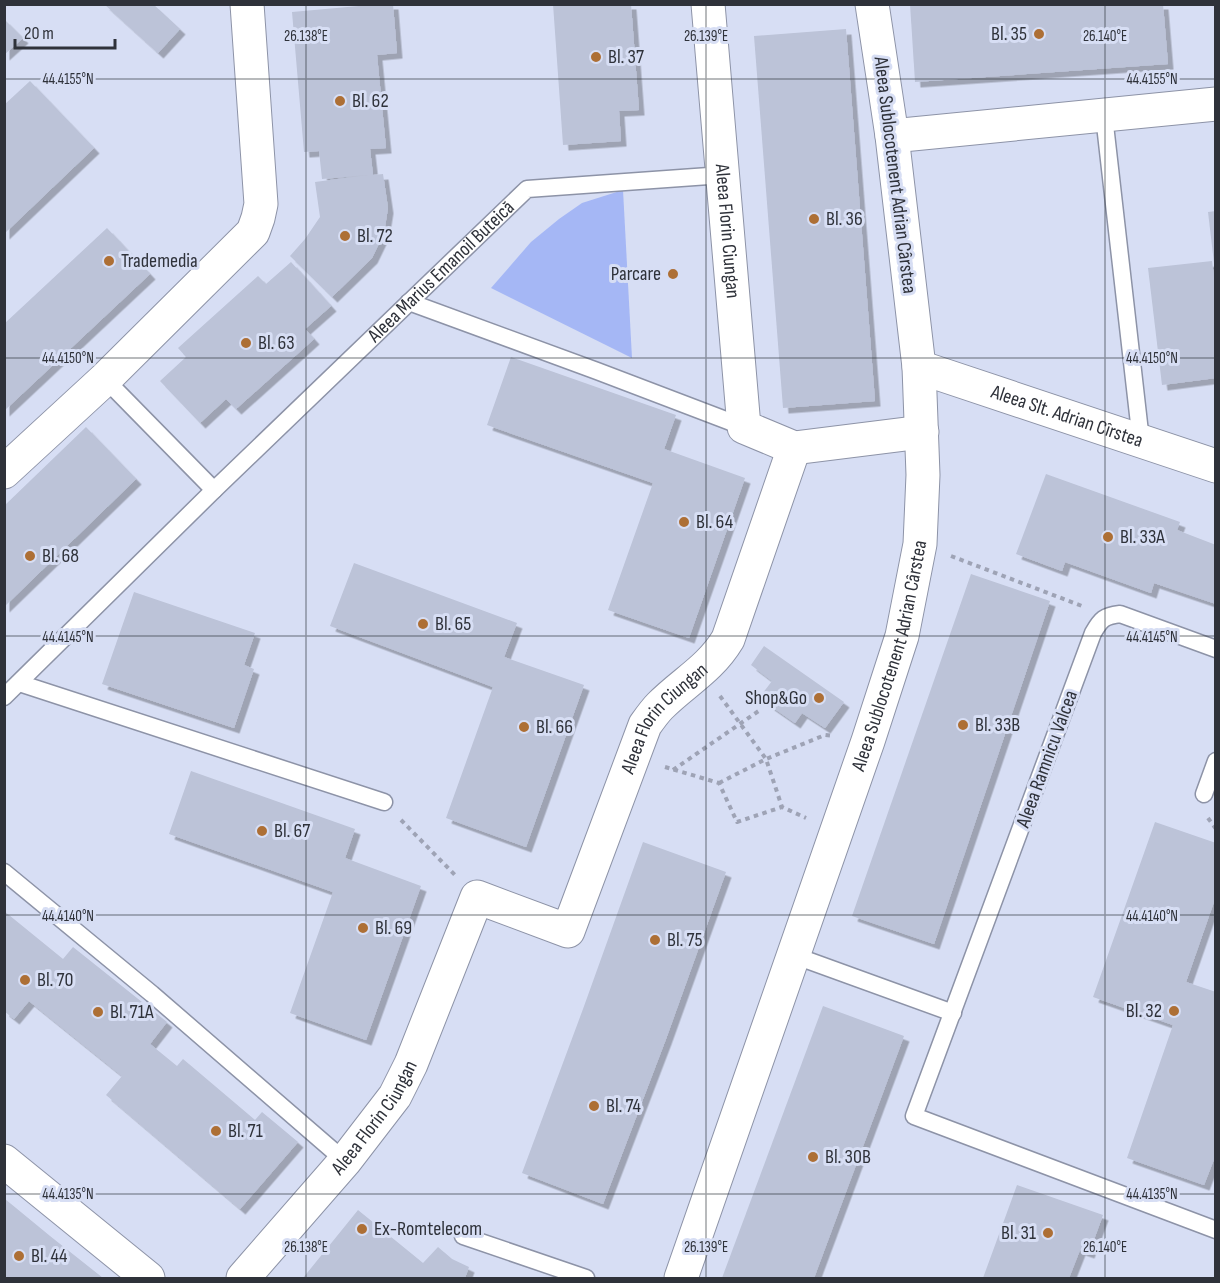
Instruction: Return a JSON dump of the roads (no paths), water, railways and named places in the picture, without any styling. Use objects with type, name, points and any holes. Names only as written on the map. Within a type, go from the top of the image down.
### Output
[{"type":"street","points":[[4,472],[105,379],[253,232],[261,204],[248,4]]},
{"type":"street","name":"Aleea Florin Ciungan","points":[[708,4],[744,427]]},
{"type":"street","name":"Aleea Sublocotenent Adrian Cârstea","points":[[681,1278],[868,741],[902,636],[920,544],[924,475],[919,367],[891,136],[872,4]]},
{"type":"street","points":[[891,136],[1215,104]]},
{"type":"street","name":"Aleea Slt. Adrian Cîrstea","points":[[919,367],[1215,466]]},
{"type":"street","points":[[744,427],[794,448],[922,432]]},
{"type":"street","name":"Aleea Florin Ciungan","points":[[243,1278],[345,1161],[395,1096],[411,1064],[477,897],[568,931],[645,724],[660,706],[720,652],[728,639],[794,448]]},
{"type":"street","points":[[4,1161],[148,1278]]},
{"type":"lane","points":[[1104,116],[1140,441]]},
{"type":"lane","name":"Aleea Marius Emanoil Buteică","points":[[4,697],[214,490],[527,189],[723,175]]},
{"type":"lane","points":[[410,302],[744,427]]},
{"type":"lane","points":[[105,379],[214,490]]},
{"type":"lane","name":"Aleea Ramnicu Valcea","points":[[1215,648],[1120,614],[1107,616],[1099,622],[914,1116],[1215,1230]]},
{"type":"lane","points":[[19,683],[384,802]]},
{"type":"lane","points":[[1204,794],[1215,761]]},
{"type":"lane","points":[[4,872],[152,994],[345,1161]]},
{"type":"lane","points":[[793,955],[953,1013]]},
{"type":"lane","points":[[463,1236],[586,1278]]},
{"type":"place","name":"Bl. 35","points":[[1039,34]]},
{"type":"place","name":"Bl. 37","points":[[596,57]]},
{"type":"place","name":"Bl. 62","points":[[340,101]]},
{"type":"place","name":"Bl. 36","points":[[814,219]]},
{"type":"place","name":"Bl. 72","points":[[345,236]]},
{"type":"place","name":"Trademedia","points":[[109,261]]},
{"type":"place","name":"Parcare","points":[[673,274]]},
{"type":"place","name":"Bl. 63","points":[[246,343]]},
{"type":"place","name":"Bl. 64","points":[[684,522]]},
{"type":"place","name":"Bl. 33A","points":[[1108,537]]},
{"type":"place","name":"Bl. 68","points":[[30,556]]},
{"type":"place","name":"Bl. 65","points":[[423,624]]},
{"type":"place","name":"Shop&Go","points":[[819,698]]},
{"type":"place","name":"Bl. 33B","points":[[963,725]]},
{"type":"place","name":"Bl. 66","points":[[524,727]]},
{"type":"place","name":"Bl. 67","points":[[262,831]]},
{"type":"place","name":"Bl. 69","points":[[363,928]]},
{"type":"place","name":"Bl. 75","points":[[655,940]]},
{"type":"place","name":"Bl. 70","points":[[25,980]]},
{"type":"place","name":"Bl. 32","points":[[1174,1011]]},
{"type":"place","name":"Bl. 71A","points":[[98,1012]]},
{"type":"place","name":"Bl. 74","points":[[594,1106]]},
{"type":"place","name":"Bl. 71","points":[[216,1131]]},
{"type":"place","name":"Bl. 30B","points":[[813,1157]]},
{"type":"place","name":"Ex-Romtelecom","points":[[362,1229]]},
{"type":"place","name":"Bl. 31","points":[[1048,1233]]},
{"type":"place","name":"Bl. 44","points":[[19,1256]]}]
